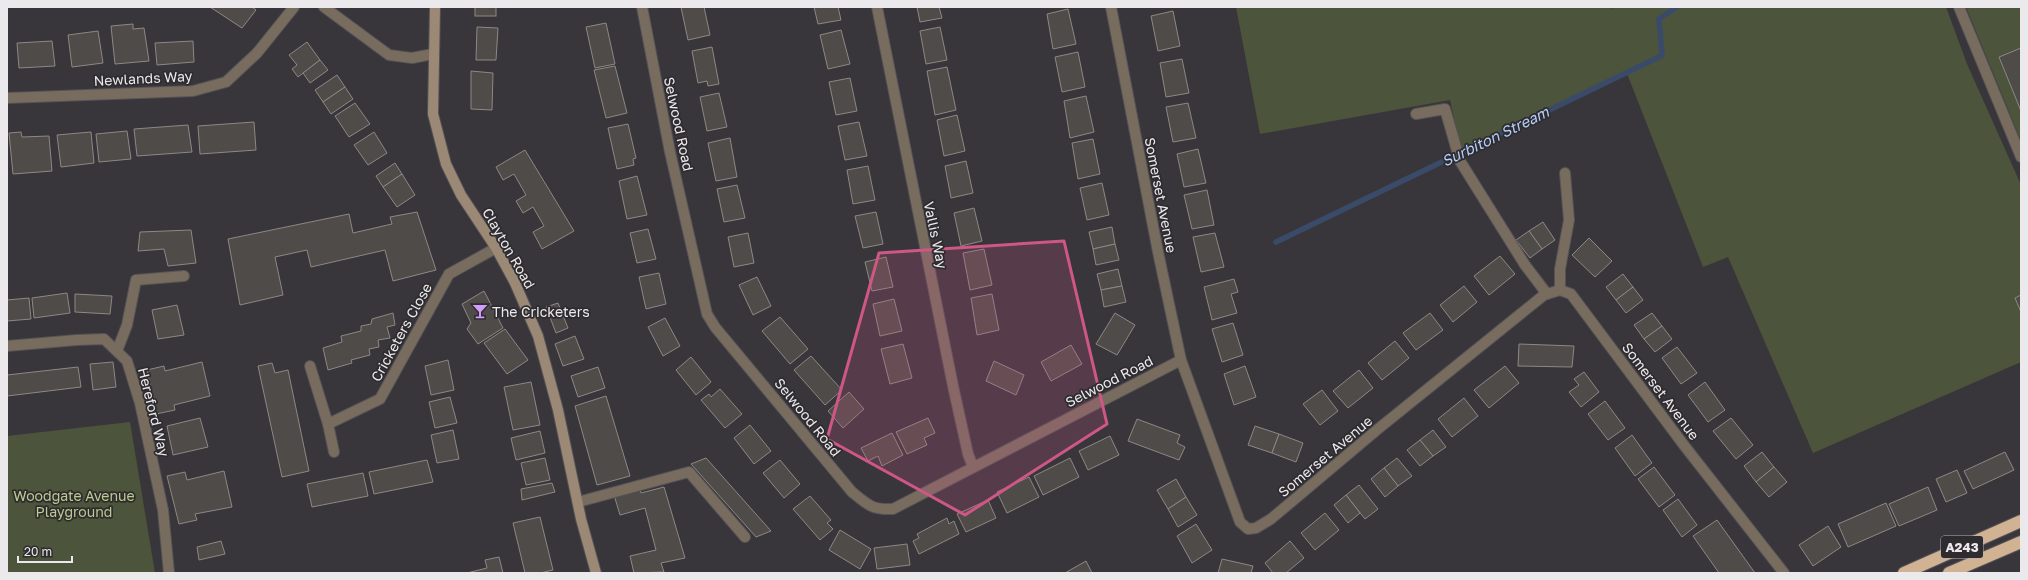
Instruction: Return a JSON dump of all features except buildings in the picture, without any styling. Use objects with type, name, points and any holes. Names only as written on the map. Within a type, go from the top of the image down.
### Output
[{"type":"highway","name":"A243","points":[[1904,573],[2021,521]]},
{"type":"highway","points":[[1949,573],[2021,542]]},
{"type":"street","name":"Newlands Way","points":[[7,98],[193,91],[226,82],[257,53],[294,7]]},
{"type":"street","points":[[324,7],[388,55],[412,58],[433,54]]},
{"type":"street","name":"Clayton Road","points":[[436,7],[433,54],[433,114],[446,164],[461,195],[496,248],[515,282],[538,336],[558,410],[578,502],[596,573]]},
{"type":"street","name":"Selwood Road","points":[[642,7],[670,152],[707,314],[715,327],[852,492],[870,507],[879,510],[893,509],[1181,360]]},
{"type":"street","name":"Vallis Way","points":[[877,7],[953,386],[968,454],[973,467]]},
{"type":"street","name":"Somerset Avenue","points":[[1111,7],[1158,252],[1181,360],[1240,522],[1248,529],[1256,528],[1271,519],[1378,429],[1547,294],[1560,290],[1571,294],[1683,444],[1784,573]]},
{"type":"street","points":[[1959,7],[2021,157]]},
{"type":"street","points":[[1416,114],[1445,109],[1460,161],[1525,264],[1547,294]]},
{"type":"street","points":[[1560,290],[1560,268],[1569,220],[1565,173]]},
{"type":"street","name":"Cricketers Close","points":[[328,424],[380,399],[449,274],[496,248]]},
{"type":"street","points":[[117,351],[127,325],[136,280],[184,276]]},
{"type":"street","name":"Hereford Way","points":[[7,346],[104,339],[127,361],[140,403],[163,510],[169,573]]},
{"type":"street","points":[[310,366],[328,424],[334,452]]},
{"type":"street","points":[[578,502],[689,472],[745,537]]},
{"type":"highlighted area","points":[[1064,241],[1107,424],[965,515],[827,439],[879,253]]},
{"type":"green space","points":[[1236,7],[1611,7],[1612,9],[1614,7],[1946,7],[1967,64],[2021,185],[2021,362],[1813,453],[1728,257],[1703,267],[1626,71],[1461,151],[1450,100],[1260,134]]},
{"type":"green space","points":[[1966,7],[2021,7],[2021,141]]},
{"type":"green space","name":"Woodgate Avenue Playground","points":[[130,422],[155,573],[7,573],[7,436]]},
{"type":"waterway","name":"Surbiton Stream","points":[[1276,242],[1661,56],[1659,19],[1677,7]]},
{"type":"place","name":"The Cricketers","points":[[480,311]]}]
